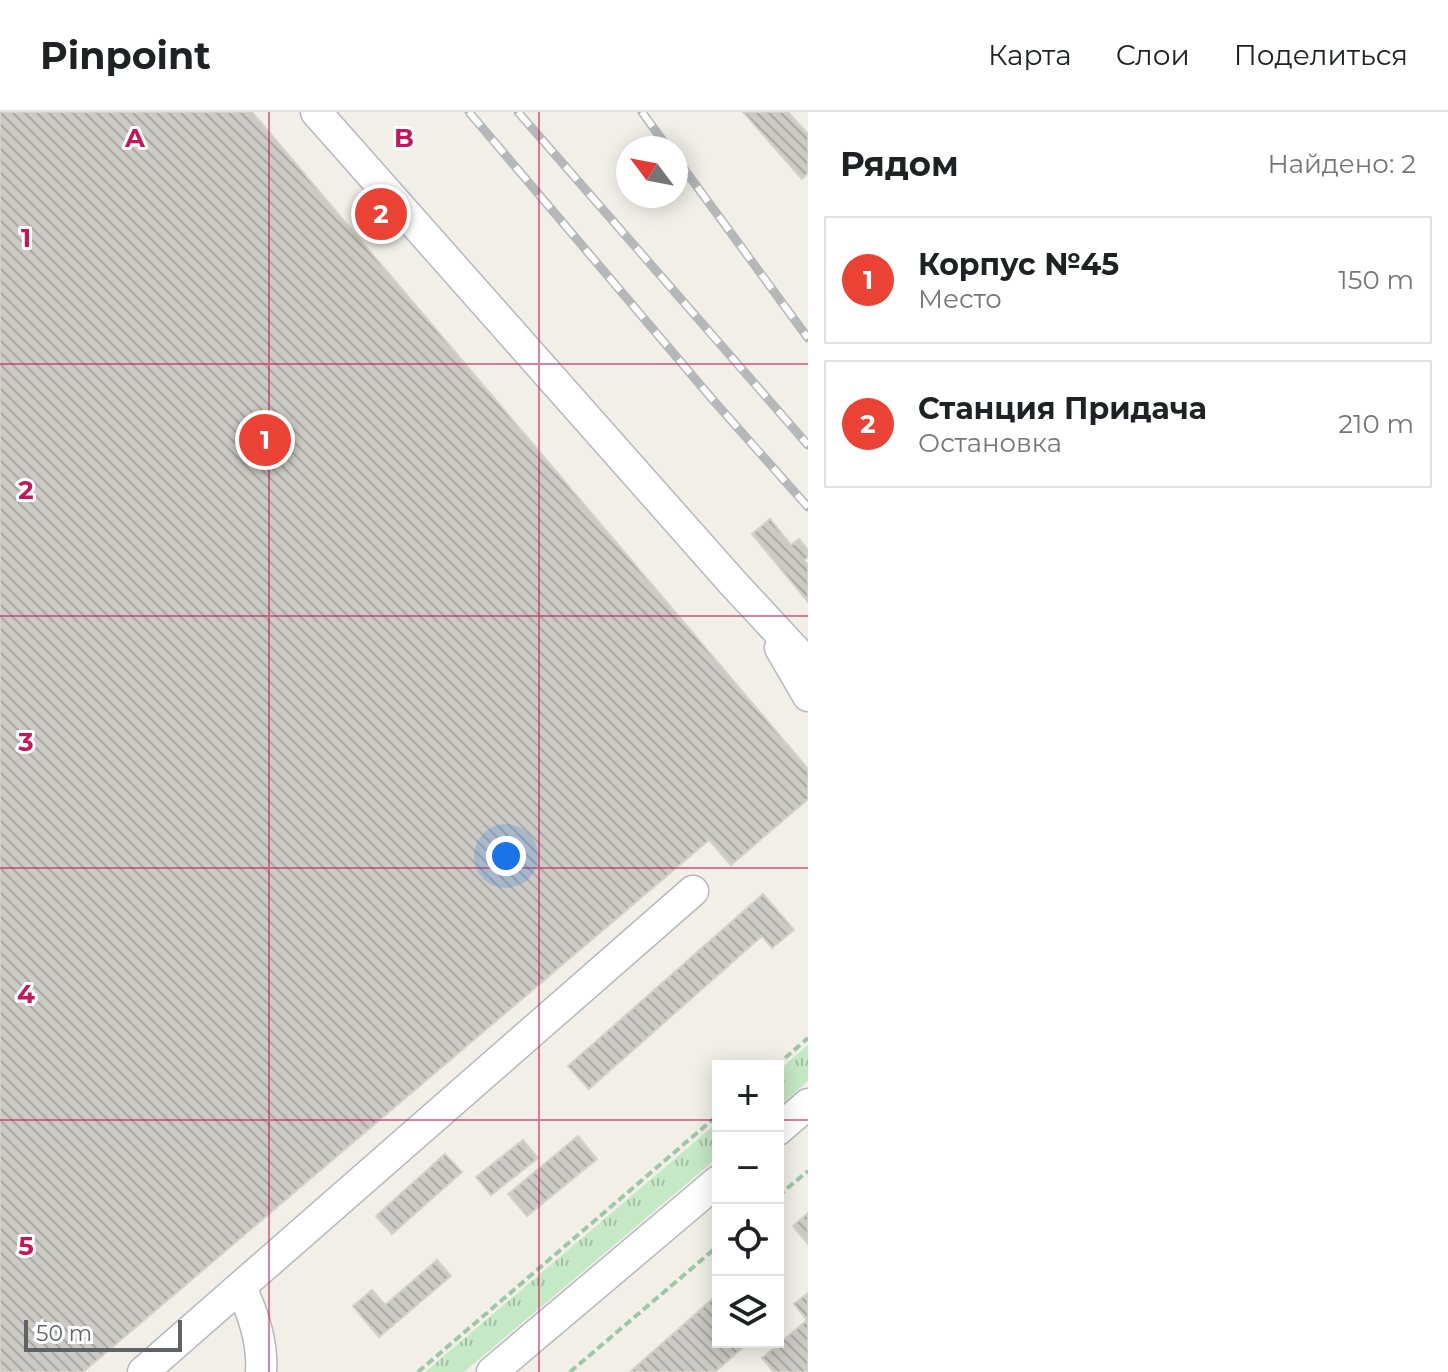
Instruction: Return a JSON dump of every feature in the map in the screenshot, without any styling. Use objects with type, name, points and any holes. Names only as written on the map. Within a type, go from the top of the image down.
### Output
[{"type":"street","points":[[316,112],[808,664]]},
{"type":"street","points":[[757,608],[808,696]]},
{"type":"street","points":[[143,1372],[693,891]]},
{"type":"street","points":[[784,1125],[808,1104]]},
{"type":"street","points":[[492,1372],[712,1186]]},
{"type":"street","points":[[241,1288],[251,1309],[262,1360],[261,1372]]},
{"type":"path","points":[[783,1060],[808,1038]]},
{"type":"path","points":[[418,1372],[712,1120]]},
{"type":"path","points":[[784,1191],[808,1171]]},
{"type":"path","points":[[570,1372],[712,1251]]},
{"type":"green space","points":[[808,1045],[808,1081],[784,1102],[784,1066]]},
{"type":"green space","points":[[712,1127],[712,1162],[464,1372],[425,1372]]},
{"type":"building","points":[[0,112],[252,112],[808,769],[808,799],[731,865],[709,840],[83,1372],[0,1372]]},
{"type":"building","points":[[743,112],[788,112],[808,134],[808,173],[802,179]]},
{"type":"building","points":[[770,519],[791,545],[799,539],[808,550],[808,557],[804,560],[808,565],[808,602],[752,534]]},
{"type":"building","points":[[763,894],[794,930],[772,948],[762,936],[589,1089],[568,1066]]},
{"type":"building","points":[[578,1136],[597,1159],[527,1216],[508,1194]]},
{"type":"building","points":[[523,1140],[538,1158],[491,1195],[476,1177]]},
{"type":"building","points":[[445,1154],[462,1172],[392,1234],[376,1216]]},
{"type":"building","points":[[808,1213],[808,1244],[793,1226]]},
{"type":"building","points":[[437,1260],[451,1276],[379,1337],[353,1306],[372,1290],[385,1305]]},
{"type":"building","points":[[808,1293],[808,1372],[774,1372],[762,1358],[774,1348],[784,1348],[784,1339],[807,1320],[794,1304]]},
{"type":"building","points":[[712,1299],[712,1348],[742,1348],[715,1372],[630,1372]]},
{"type":"railway","points":[[469,112],[713,400],[808,507]]},
{"type":"railway","points":[[518,112],[808,445]]},
{"type":"railway","points":[[642,112],[659,136]]},
{"type":"railway","points":[[688,174],[808,338]]},
{"type":"place","name":"Станция Придача","points":[[381,214]]},
{"type":"place","name":"Корпус №45","points":[[265,440]]}]
